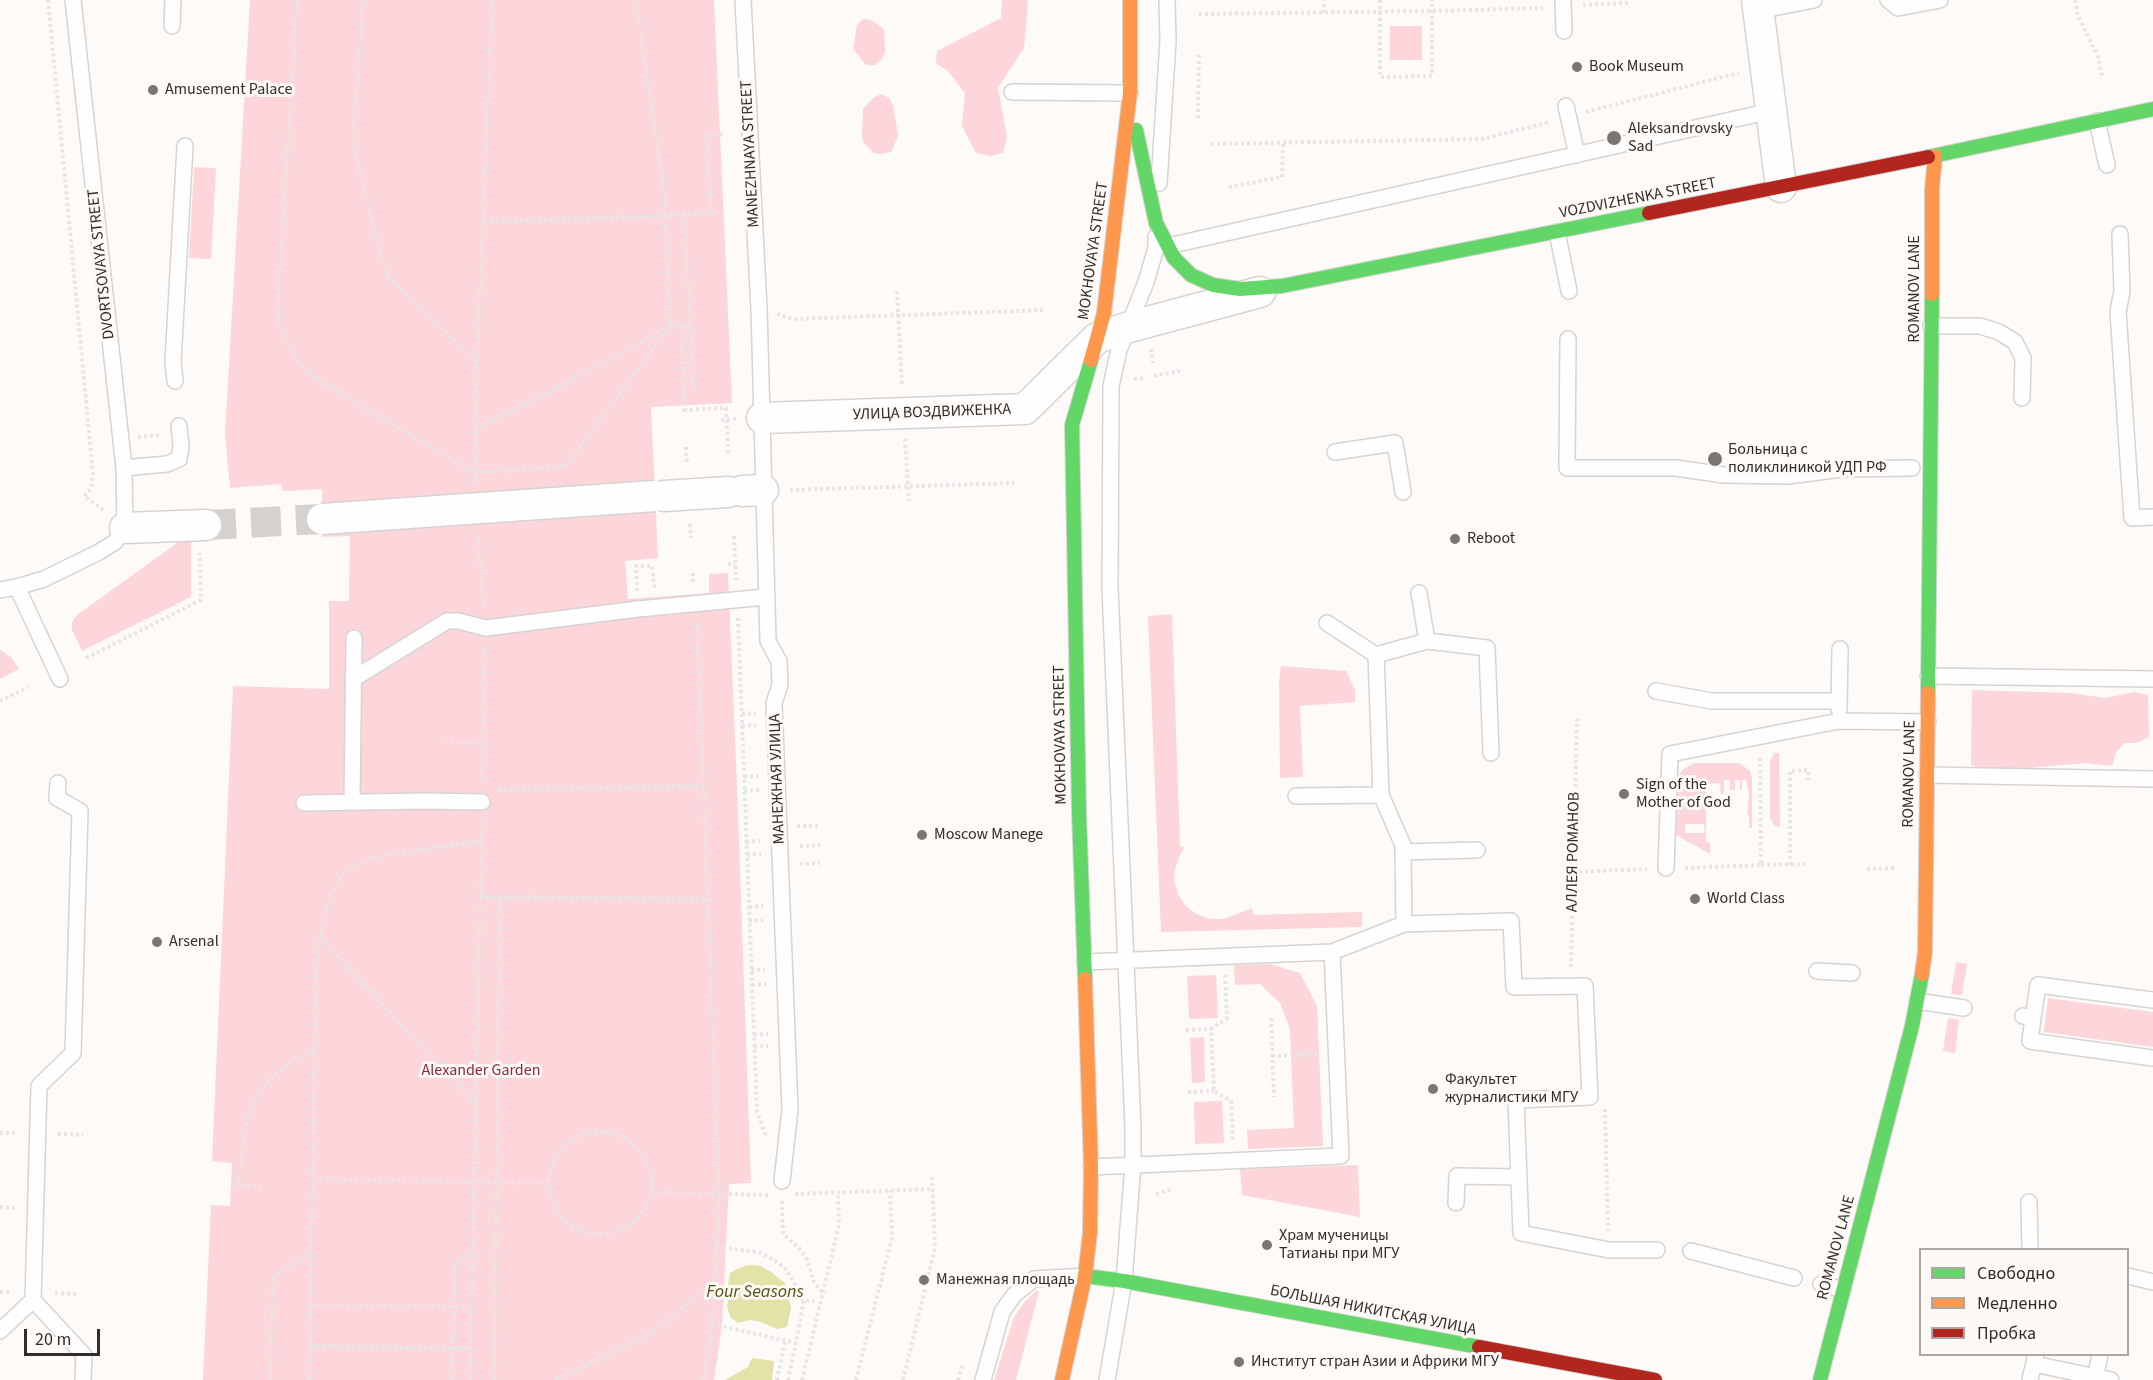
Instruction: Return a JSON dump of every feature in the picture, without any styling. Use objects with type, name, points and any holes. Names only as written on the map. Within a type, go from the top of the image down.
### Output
[{"type":"main road","name":"MOKHOVAYA STREET","points":[[1062,1380],[1085,1276],[1090,1233],[1072,425],[1104,313],[1130,93],[1130,0]]},
{"type":"main road","name":"MOKHOVAYA STREET","points":[[1130,93],[1156,223]]},
{"type":"main road","name":"VOZDVIZHENKA STREET","points":[[1156,223],[1174,258],[1191,275],[1213,285],[1240,289],[1282,286],[1935,156],[2153,109]]},
{"type":"main road","name":"ROMANOV LANE","points":[[1820,1380],[1917,1001],[1915,974],[1924,952],[1932,189],[1935,156]]},
{"type":"main road","name":"БОЛЬШАЯ НИКИТСКАЯ УЛИЦА","points":[[1085,1276],[1124,1281],[1654,1380]]},
{"type":"street","points":[[1757,5],[1781,187]]},
{"type":"street","name":"УЛИЦА ВОЗДВИЖЕНКА","points":[[747,419],[1025,409],[1097,338],[1140,336],[1282,286]]},
{"type":"street","points":[[322,519],[745,491]]},
{"type":"street","points":[[125,528],[203,536]]},
{"type":"lane","name":"DVORTSOVAYA STREET","points":[[73,0],[124,468],[125,528]]},
{"type":"lane","points":[[172,27],[173,0]]},
{"type":"lane","name":"MANEZHNAYA STREET","points":[[743,0],[759,308]]},
{"type":"lane","points":[[1107,1380],[1124,1281],[1133,1164],[1110,588],[1111,386],[1119,350],[1140,336],[1146,282],[1156,248],[1168,41],[1167,0]]},
{"type":"lane","points":[[1563,0],[1564,31]]},
{"type":"lane","points":[[1757,5],[1814,0]]},
{"type":"lane","points":[[1888,0],[1898,8],[1940,0]]},
{"type":"lane","points":[[1012,93],[1130,93]]},
{"type":"lane","points":[[1567,111],[1577,155]]},
{"type":"lane","points":[[1168,246],[1771,111]]},
{"type":"lane","points":[[2097,121],[2107,165]]},
{"type":"lane","points":[[175,381],[172,362],[185,146]]},
{"type":"lane","points":[[1557,232],[1569,291]]},
{"type":"lane","points":[[2120,234],[2122,291],[2118,312],[2132,518],[2153,517]]},
{"type":"lane","name":"МАНЕЖНАЯ УЛИЦА","points":[[759,308],[747,419],[745,491],[766,597],[768,641],[779,661],[780,685],[774,703],[790,1109],[782,1188]]},
{"type":"lane","points":[[1931,326],[1980,327],[1999,332],[2015,342],[2023,358],[2022,398]]},
{"type":"lane","points":[[1568,339],[1567,468],[1676,468],[1724,475],[1788,476],[1842,469],[1912,468]]},
{"type":"lane","points":[[124,468],[167,464],[179,459],[181,446],[179,426]]},
{"type":"lane","points":[[1335,452],[1395,443],[1403,492]]},
{"type":"lane","points":[[0,590],[44,579],[99,552],[115,542],[125,528]]},
{"type":"lane","points":[[17,587],[60,679]]},
{"type":"lane","points":[[1419,593],[1427,641]]},
{"type":"lane","points":[[353,679],[447,621],[458,621],[486,628],[766,597]]},
{"type":"lane","points":[[1327,623],[1376,655],[1427,641],[1487,648],[1491,753]]},
{"type":"lane","points":[[352,802],[354,638]]},
{"type":"lane","points":[[1839,721],[1840,649]]},
{"type":"lane","points":[[1376,655],[1381,795],[1403,845],[1404,924]]},
{"type":"lane","points":[[1928,676],[2153,679]]},
{"type":"lane","points":[[1656,691],[1712,701],[1839,701]]},
{"type":"lane","points":[[1665,868],[1670,754],[1839,721],[1928,722]]},
{"type":"lane","points":[[1927,775],[2153,779]]},
{"type":"lane","points":[[58,783],[57,798],[80,811],[72,1053],[39,1086],[33,1300],[84,1355],[83,1380]]},
{"type":"lane","points":[[1296,796],[1381,795]]},
{"type":"lane","points":[[304,803],[482,797]]},
{"type":"lane","points":[[1403,852],[1477,850]]},
{"type":"lane","points":[[1085,962],[1332,952],[1404,924],[1511,921],[1514,987],[1586,986],[1590,1097],[1516,1101],[1521,1233],[1609,1250],[1657,1250]]},
{"type":"lane","points":[[1090,1167],[1341,1156],[1332,952]]},
{"type":"lane","points":[[1817,971],[1852,973]]},
{"type":"lane","points":[[2153,1000],[2038,985],[2028,1017],[2030,1041],[2153,1058]]},
{"type":"lane","points":[[1917,1001],[1964,1008]]},
{"type":"lane","points":[[1456,1203],[1457,1176],[1519,1177]]},
{"type":"lane","points":[[2029,1202],[2030,1248]]},
{"type":"lane","points":[[1691,1251],[1794,1278]]},
{"type":"lane","points":[[983,1380],[1002,1312],[1014,1294],[1034,1279],[1085,1276]]},
{"type":"lane","points":[[2129,1276],[2153,1282]]},
{"type":"lane","points":[[1821,1284],[1843,1290]]},
{"type":"lane","points":[[0,1331],[33,1300]]},
{"type":"lane","points":[[2030,1380],[2035,1359],[2101,1379],[2100,1356]]},
{"type":"path","points":[[48,0],[93,474],[91,489],[84,496]]},
{"type":"path","points":[[297,0],[278,301],[280,326],[289,348],[305,369],[325,384],[476,473],[566,466],[670,326],[664,191],[636,0]]},
{"type":"path","points":[[363,0],[353,143],[381,258],[390,279],[477,363]]},
{"type":"path","points":[[476,488],[477,363],[492,0]]},
{"type":"path","points":[[1324,0],[1324,13]]},
{"type":"path","points":[[1380,0],[1380,77],[1432,76],[1431,0]]},
{"type":"path","points":[[2075,0],[2078,16],[2098,57],[2102,76]]},
{"type":"path","points":[[1616,4],[1629,3]]},
{"type":"path","points":[[1199,14],[1535,8]]},
{"type":"path","points":[[1198,118],[1199,56]]},
{"type":"path","points":[[1211,144],[1482,139],[1567,111],[1743,72]]},
{"type":"path","points":[[484,222],[665,216],[714,212],[706,136],[724,134]]},
{"type":"path","points":[[1229,187],[1282,177],[1283,142]]},
{"type":"path","points":[[684,214],[694,393]]},
{"type":"path","points":[[759,308],[793,320],[1046,310]]},
{"type":"path","points":[[476,428],[551,391],[670,326],[690,324]]},
{"type":"path","points":[[682,325],[684,412],[726,408],[728,453]]},
{"type":"path","points":[[1140,336],[1153,363]]},
{"type":"path","points":[[1155,376],[1180,371]]},
{"type":"path","points":[[1133,379],[1144,378]]},
{"type":"path","points":[[721,420],[747,419]]},
{"type":"path","points":[[686,447],[687,465]]},
{"type":"path","points":[[745,491],[1014,483]]},
{"type":"path","points":[[690,524],[691,538]]},
{"type":"path","points":[[470,1380],[486,628],[478,529]]},
{"type":"path","points":[[86,658],[201,600],[203,536]]},
{"type":"path","points":[[734,536],[736,583]]},
{"type":"path","points":[[728,564],[735,564]]},
{"type":"path","points":[[638,598],[636,566],[652,566],[653,574]]},
{"type":"path","points":[[693,573],[693,584]]},
{"type":"path","points":[[737,599],[757,1112],[768,1141]]},
{"type":"path","points":[[696,603],[719,1195],[712,1324],[704,1380]]},
{"type":"path","points":[[0,701],[28,687]]},
{"type":"path","name":"АЛЛЕЯ РОМАНОВ","points":[[1571,986],[1577,719]]},
{"type":"path","points":[[1760,737],[1761,865]]},
{"type":"path","points":[[445,742],[483,744]]},
{"type":"path","points":[[1790,865],[1790,771],[1808,770],[1808,780]]},
{"type":"path","points":[[482,797],[704,786]]},
{"type":"path","points":[[789,826],[819,825]]},
{"type":"path","points":[[309,1380],[316,966],[320,936],[331,893],[345,871],[365,860],[481,841]]},
{"type":"path","points":[[790,846],[820,845]]},
{"type":"path","points":[[790,864],[820,863]]},
{"type":"path","points":[[1573,872],[1808,864]]},
{"type":"path","points":[[1867,869],[1895,868]]},
{"type":"path","points":[[494,1380],[500,896]]},
{"type":"path","points":[[480,897],[709,898]]},
{"type":"path","points":[[320,936],[476,1104]]},
{"type":"path","points":[[1186,1030],[1211,1029],[1227,1018],[1225,956]]},
{"type":"path","points":[[1270,1018],[1274,1097]]},
{"type":"path","points":[[1211,1029],[1214,1091]]},
{"type":"path","points":[[262,1185],[238,1185],[248,1119],[255,1099],[268,1081],[294,1059],[315,1050]]},
{"type":"path","points":[[1272,1056],[1336,1053]]},
{"type":"path","points":[[1188,1092],[1214,1091],[1231,1101],[1234,1160]]},
{"type":"path","points":[[591,1131],[616,1133],[637,1146],[649,1168],[651,1192],[642,1212],[627,1227],[606,1234],[585,1232],[566,1222],[553,1205],[548,1183],[553,1160],[568,1141],[591,1131]]},
{"type":"path","points":[[903,1380],[935,1248],[933,1175]]},
{"type":"path","points":[[313,1179],[548,1183]]},
{"type":"path","points":[[782,1188],[783,1234],[807,1259],[814,1282],[823,1293]]},
{"type":"path","points":[[651,1192],[719,1195],[782,1188],[838,1193],[933,1189]]},
{"type":"path","points":[[1156,1194],[1172,1189]]},
{"type":"path","points":[[856,1380],[892,1238],[890,1191]]},
{"type":"path","points":[[802,1380],[839,1225],[838,1193]]},
{"type":"path","points":[[1608,1222],[1608,1230]]},
{"type":"path","points":[[717,1247],[758,1252],[769,1257],[785,1268],[794,1282],[800,1299],[804,1299]]},
{"type":"path","points":[[270,1380],[273,1278],[312,1251]]},
{"type":"path","points":[[452,1380],[454,1262],[472,1253]]},
{"type":"path","points":[[556,1380],[656,1330],[715,1281]]},
{"type":"path","points":[[788,1380],[804,1300],[814,1301]]},
{"type":"path","points":[[311,1305],[471,1308]]},
{"type":"path","points":[[712,1324],[796,1343]]},
{"type":"path","points":[[777,1380],[785,1341]]},
{"type":"path","points":[[310,1346],[470,1349]]},
{"type":"path","points":[[958,1380],[962,1366]]},
{"type":"green space","name":"Alexander Garden","points":[[250,0],[714,0],[732,403],[651,407],[658,558],[625,561],[628,599],[709,593],[709,574],[728,573],[751,1183],[729,1184],[722,1325],[714,1380],[203,1380],[211,1205],[230,1206],[232,1163],[212,1161],[233,686],[329,689],[329,601],[349,601],[350,536],[322,537],[322,489],[286,491],[282,490],[281,484],[230,488],[225,434]]},
{"type":"green space","points":[[1002,0],[1028,0],[1027,14],[1024,48],[998,88],[1007,137],[1003,153],[990,156],[976,153],[962,126],[965,93],[948,71],[936,63],[937,51],[1001,18]]},
{"type":"green space","points":[[863,19],[871,20],[884,29],[885,53],[874,65],[866,65],[853,49],[857,25]]},
{"type":"green space","points":[[1390,26],[1422,26],[1422,60],[1390,60]]},
{"type":"green space","points":[[882,94],[889,98],[893,105],[898,136],[891,152],[882,154],[874,153],[863,142],[862,133],[863,109],[874,97]]},
{"type":"green space","points":[[194,167],[216,168],[211,259],[189,258]]},
{"type":"green space","points":[[184,538],[191,538],[191,597],[82,651],[72,630],[72,622],[77,615]]},
{"type":"green space","points":[[1172,614],[1180,846],[1185,847],[1175,869],[1174,881],[1178,894],[1186,906],[1196,914],[1210,919],[1224,919],[1252,908],[1253,915],[1362,912],[1362,927],[1161,932],[1148,616]]},
{"type":"green space","points":[[0,650],[12,658],[19,669],[0,679]]},
{"type":"green space","points":[[1281,666],[1346,671],[1355,690],[1355,702],[1300,706],[1303,777],[1280,778],[1279,682]]},
{"type":"green space","points":[[1972,690],[2069,693],[2106,698],[2134,692],[2148,695],[2149,737],[2137,743],[2124,743],[2116,753],[2112,766],[2085,763],[1992,771],[1971,765]]},
{"type":"green space","points":[[1774,753],[1779,753],[1780,827],[1775,826],[1770,818],[1770,761]]},
{"type":"green space","points":[[1694,763],[1739,763],[1750,771],[1752,828],[1749,828],[1749,815],[1747,815],[1749,794],[1746,780],[1742,780],[1742,790],[1740,790],[1740,780],[1735,780],[1735,790],[1730,790],[1730,780],[1724,780],[1724,794],[1721,794],[1720,783],[1706,784],[1706,842],[1710,843],[1710,854],[1676,835],[1678,778],[1682,770]],"holes":[[[1685,824],[1704,824],[1705,833],[1685,833]]]},
{"type":"green space","points":[[1956,962],[1967,964],[1962,995],[1951,994]]},
{"type":"green space","points":[[1270,964],[1300,973],[1317,1006],[1323,1146],[1248,1149],[1247,1130],[1294,1128],[1290,1029],[1280,1003],[1260,984],[1235,985],[1234,965]]},
{"type":"green space","points":[[1216,975],[1218,1018],[1189,1019],[1187,976]]},
{"type":"green space","points":[[2048,998],[2153,1012],[2153,1047],[2044,1032]]},
{"type":"green space","points":[[1948,1018],[1959,1020],[1955,1053],[1943,1051]]},
{"type":"green space","points":[[1204,1037],[1205,1082],[1192,1083],[1190,1038]]},
{"type":"green space","points":[[1222,1101],[1224,1143],[1195,1144],[1194,1102]]},
{"type":"green space","points":[[1358,1165],[1360,1217],[1242,1195],[1240,1169]]},
{"type":"green space","points":[[1039,1291],[1016,1380],[994,1380],[1014,1317],[1025,1301]]},
{"type":"water","name":"Four Seasons","points":[[750,1265],[761,1266],[785,1283],[791,1307],[787,1327],[777,1329],[750,1320],[738,1323],[731,1318],[727,1307],[730,1273]]},
{"type":"water","points":[[752,1358],[774,1361],[772,1380],[725,1380],[748,1367]]},
{"type":"tunnel","points":[[206,525],[322,519]]},
{"type":"traffic: fast","points":[[1928,157],[2153,109]]},
{"type":"traffic: fast","points":[[1136,130],[1156,223],[1174,258],[1191,275],[1213,285],[1240,289],[1282,286],[1649,213]]},
{"type":"traffic: fast","points":[[1928,693],[1932,294]]},
{"type":"traffic: fast","points":[[1085,979],[1079,813],[1072,425],[1091,360]]},
{"type":"traffic: fast","points":[[1820,1380],[1912,1026],[1922,974]]},
{"type":"traffic: fast","points":[[1085,1276],[1124,1281],[1479,1347]]},
{"type":"traffic: slow","points":[[1091,360],[1104,313],[1130,93],[1130,0]]},
{"type":"traffic: slow","points":[[1932,294],[1932,189],[1935,156]]},
{"type":"traffic: slow","points":[[1922,974],[1925,952],[1928,693]]},
{"type":"traffic: slow","points":[[1062,1380],[1085,1276],[1090,1233],[1091,1167],[1085,979]]},
{"type":"traffic: jam","points":[[1649,213],[1928,157]]},
{"type":"traffic: jam","points":[[1479,1347],[1655,1380]]},
{"type":"place","name":"Book Museum","points":[[1577,67]]},
{"type":"place","name":"Amusement Palace","points":[[153,90]]},
{"type":"place","name":"Aleksandrovsky Sad","points":[[1614,138]]},
{"type":"place","name":"Больница с поликлиникой УДП РФ","points":[[1715,459]]},
{"type":"place","name":"Reboot","points":[[1455,539]]},
{"type":"place","name":"Sign of the Mother of God","points":[[1624,794]]},
{"type":"place","name":"Moscow Manege","points":[[922,835]]},
{"type":"place","name":"World Class","points":[[1695,899]]},
{"type":"place","name":"Arsenal","points":[[157,942]]},
{"type":"place","name":"Факультет журналистики МГУ","points":[[1433,1089]]},
{"type":"place","name":"Храм мученицы Татианы при МГУ","points":[[1267,1245]]},
{"type":"place","name":"Манежная площадь","points":[[924,1280]]},
{"type":"place","name":"Институт стран Азии и Африки МГУ","points":[[1239,1362]]}]
